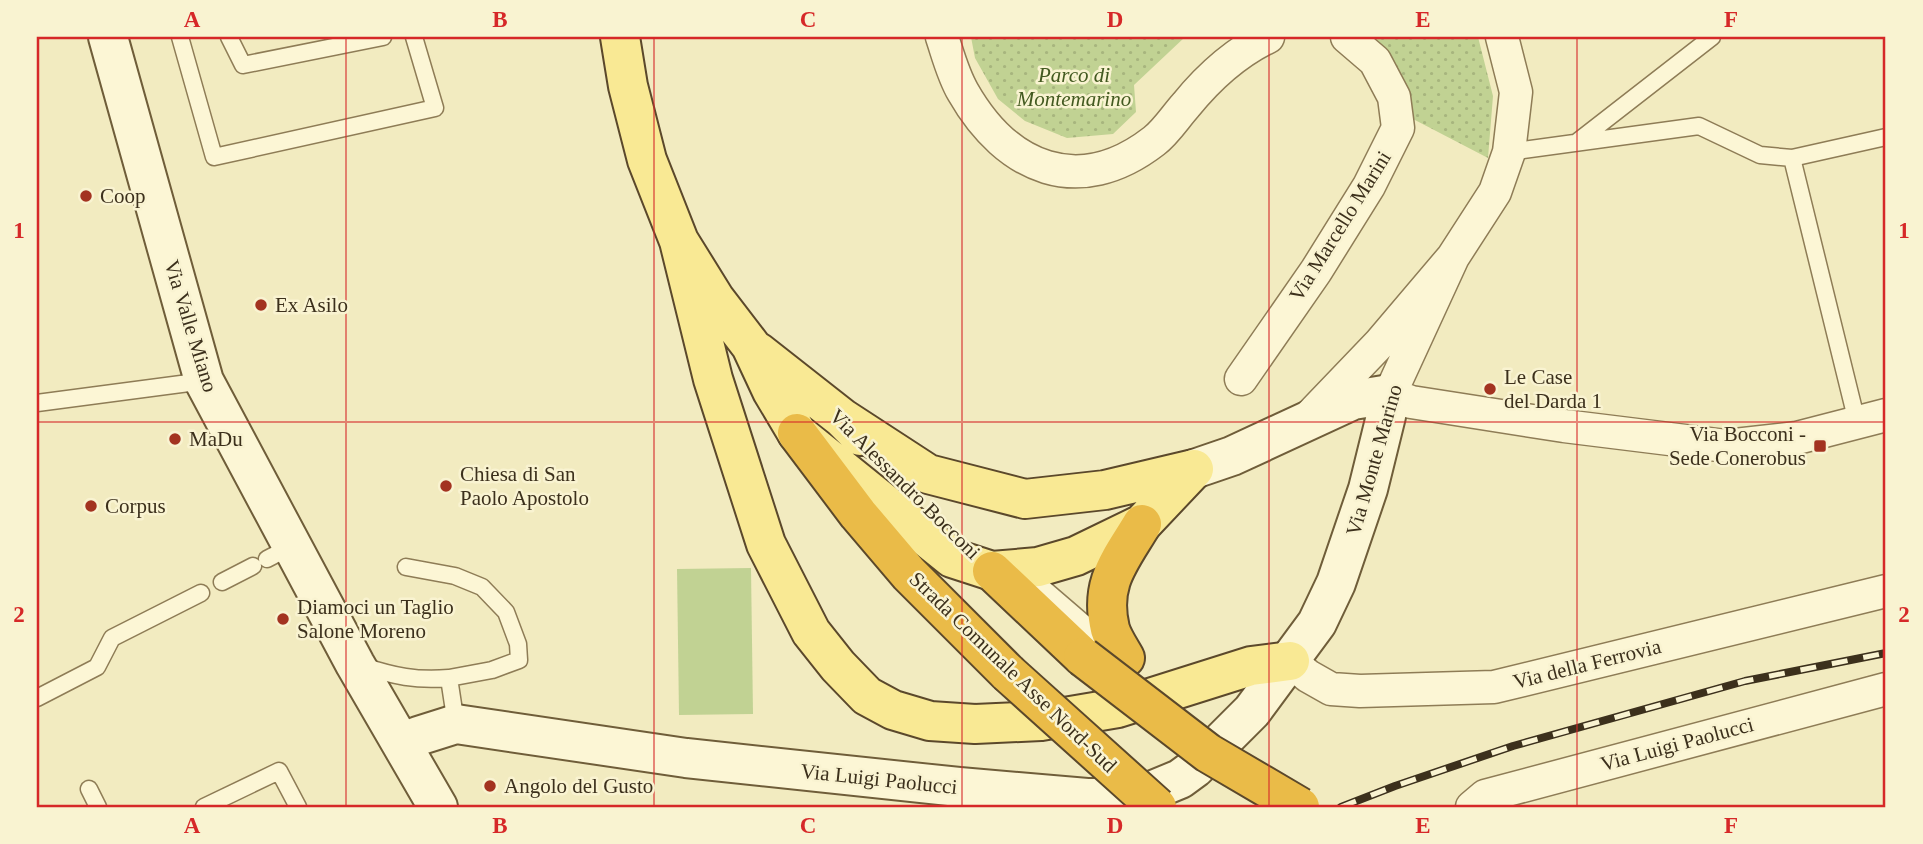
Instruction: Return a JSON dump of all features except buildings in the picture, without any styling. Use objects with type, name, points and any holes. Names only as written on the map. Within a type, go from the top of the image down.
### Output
[{"type":"highway","name":"Strada Comunale Asse Nord-Sud","points":[[797,433],[858,514],[909,574],[1008,673],[1157,807]]},
{"type":"highway","points":[[1142,524],[1113,571],[1107,593],[1111,631],[1125,658],[1208,753]]},
{"type":"highway","points":[[992,571],[1083,657],[1208,753],[1300,807]]},
{"type":"main road","name":"Via Alessandro Bocconi","points":[[620,37],[628,86],[647,160],[679,240],[715,299],[751,346],[772,391],[797,433]]},
{"type":"main road","points":[[679,240],[713,379],[766,544],[811,632],[867,696],[893,710],[930,721],[975,724],[1041,721],[1118,708],[1251,666],[1290,661]]},
{"type":"main road","name":"Via Alessandro Bocconi","points":[[751,346],[842,418],[992,571]]},
{"type":"main road","points":[[842,418],[928,474],[1025,499],[1105,490],[1194,469]]},
{"type":"main road","points":[[797,433],[952,558],[992,571],[1038,567],[1076,556],[1142,524],[1194,469]]},
{"type":"street","name":"Via Valle Miano","points":[[108,37],[204,382],[271,557],[347,649],[438,807]]},
{"type":"street","points":[[942,37],[962,90],[981,120],[1020,154],[1039,165],[1067,172],[1092,172],[1126,161],[1157,139],[1216,74],[1252,44],[1268,37]]},
{"type":"street","name":"Via Marcello Marini","points":[[1241,379],[1316,271],[1369,186],[1398,128],[1394,97],[1375,61],[1347,37]]},
{"type":"street","name":"Via Monte Marino","points":[[1305,421],[1380,343],[1453,257],[1495,192],[1509,152],[1516,92],[1502,37]]},
{"type":"street","name":"Via Monte Marino","points":[[1290,661],[1317,623],[1336,583],[1368,489],[1390,394],[1453,257]]},
{"type":"street","points":[[1194,469],[1232,456],[1353,400],[1390,394],[1411,402],[1564,426],[1726,446],[1797,438],[1872,418]]},
{"type":"street","name":"Via della Ferrovia","points":[[1290,661],[1308,676],[1331,689],[1360,691],[1494,687],[1886,591]]},
{"type":"street","name":"Via Luigi Paolucci","points":[[456,724],[686,758],[959,787],[1087,798],[1134,798],[1180,779],[1195,768],[1252,711],[1290,661]]},
{"type":"street","name":"Via Luigi Paolucci","points":[[1472,807],[1485,796],[1886,689]]},
{"type":"street","points":[[404,747],[418,736],[456,724]]},
{"type":"lane","points":[[180,37],[214,157],[435,108],[414,37]]},
{"type":"lane","points":[[229,37],[243,65],[383,37]]},
{"type":"lane","points":[[1575,143],[1712,37]]},
{"type":"lane","points":[[1509,152],[1699,126],[1760,155],[1792,158],[1886,137]]},
{"type":"lane","points":[[1792,158],[1872,418]]},
{"type":"lane","points":[[37,402],[204,382]]},
{"type":"lane","points":[[222,582],[271,557]]},
{"type":"lane","points":[[347,649],[390,675],[423,680],[492,670],[519,660],[518,644],[506,612],[482,587],[455,576],[405,567]]},
{"type":"lane","points":[[992,571],[1034,580],[1125,658]]},
{"type":"lane","points":[[37,698],[97,667],[112,638],[201,593]]},
{"type":"lane","points":[[449,678],[456,724]]},
{"type":"lane","points":[[204,807],[279,771],[298,807]]},
{"type":"lane","points":[[89,789],[98,807]]},
{"type":"green space","name":"Parco di Montemarino","points":[[971,37],[1185,37],[1134,85],[1136,112],[1113,134],[1067,138],[1025,121],[998,99],[975,58]]},
{"type":"green space","points":[[1365,37],[1478,37],[1493,96],[1488,158],[1413,119]]},
{"type":"green space","points":[[751,568],[753,714],[679,715],[677,569]]},
{"type":"railway","points":[[1341,807],[1513,746],[1745,681],[1886,653]]},
{"type":"place","name":"Coop","points":[[86,196]]},
{"type":"place","name":"Ex Asilo","points":[[261,305]]},
{"type":"place","name":"Le Case del Darda 1","points":[[1490,389]]},
{"type":"place","name":"MaDu","points":[[175,439]]},
{"type":"place","name":"Via Bocconi - Sede Conerobus","points":[[1820,446]]},
{"type":"place","name":"Chiesa di San Paolo Apostolo","points":[[446,486]]},
{"type":"place","name":"Corpus","points":[[91,506]]},
{"type":"place","name":"Diamoci un Taglio Salone Moreno","points":[[283,619]]},
{"type":"place","name":"Angolo del Gusto","points":[[490,786]]}]
